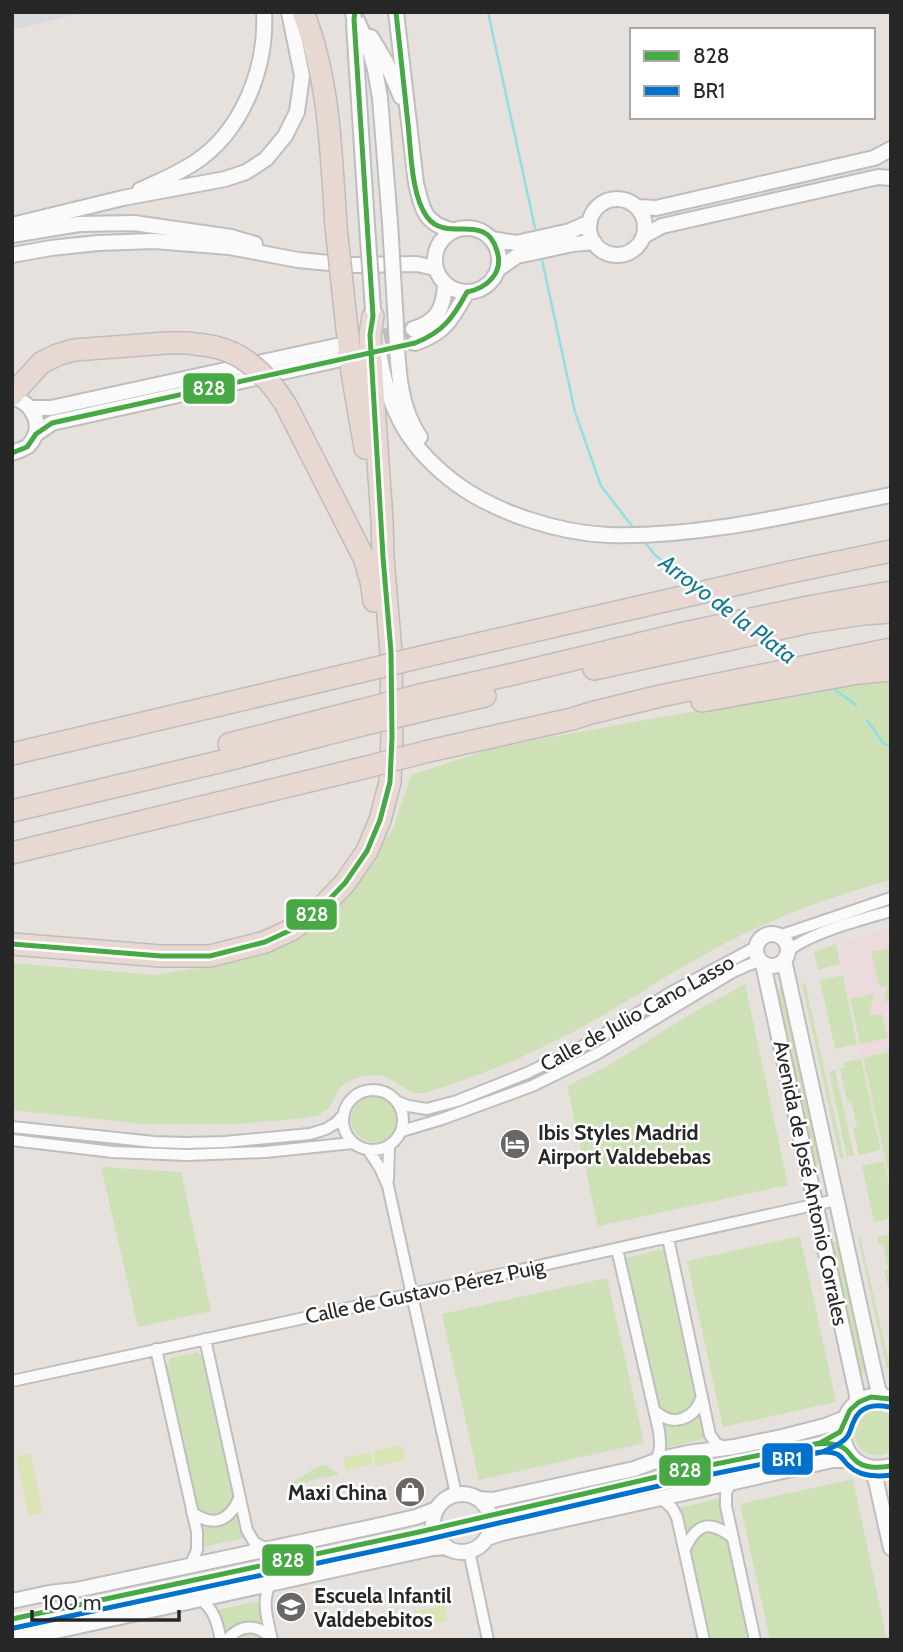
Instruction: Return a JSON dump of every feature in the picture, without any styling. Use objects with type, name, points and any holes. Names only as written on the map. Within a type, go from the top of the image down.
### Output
[{"type":"highway","points":[[303,12],[324,82],[352,373],[383,557]]},
{"type":"highway","points":[[12,944],[161,956],[210,956],[265,942],[293,929],[323,906],[345,883],[367,851],[380,820],[390,782],[392,737],[391,652],[370,335],[373,313]]},
{"type":"highway","points":[[12,396],[41,363],[74,350],[187,343],[216,347],[237,355],[259,369],[286,405],[364,558],[371,581],[382,653],[391,686]]},
{"type":"highway","points":[[12,752],[891,551]]},
{"type":"highway","points":[[420,703],[708,644],[891,592]]},
{"type":"highway","points":[[12,796],[420,703],[684,633],[809,614],[891,612]]},
{"type":"highway","points":[[12,853],[429,751],[572,719],[601,717],[767,682],[842,658],[891,649]]},
{"type":"highway","points":[[767,682],[891,670]]},
{"type":"highway","points":[[12,811],[215,763],[362,717]]},
{"type":"street","points":[[123,198],[195,163],[222,137],[244,105],[254,83],[263,48],[264,12]]},
{"type":"street","points":[[12,225],[123,198],[225,179],[246,173],[266,159],[285,136],[297,112],[302,76],[289,12]]},
{"type":"street","points":[[396,12],[420,200],[424,210],[438,227],[452,230],[474,228],[492,239],[499,254],[498,269]]},
{"type":"street","points":[[354,15],[386,62],[408,115]]},
{"type":"street","points":[[354,15],[373,313],[387,393],[398,419],[426,458],[452,480],[491,505],[554,526],[606,535],[698,530],[891,495]]},
{"type":"street","points":[[354,15],[368,45],[379,88],[401,383],[408,415],[417,434],[452,480]]},
{"type":"street","points":[[891,149],[874,159],[656,208],[638,208],[624,200],[613,199],[594,212],[590,233],[594,243],[603,251],[614,255],[626,254],[637,247],[644,236],[662,226],[878,177],[891,178]]},
{"type":"street","points":[[638,208],[645,221],[644,236]]},
{"type":"street","points":[[492,239],[516,243],[570,231],[590,222]]},
{"type":"street","points":[[12,235],[79,224],[134,223],[230,237],[321,261]]},
{"type":"street","points":[[452,230],[437,245],[435,268],[445,284],[467,292],[480,289],[491,281],[498,269],[517,256],[573,244],[594,243]]},
{"type":"street","points":[[12,255],[98,243],[155,241],[229,247],[298,260],[351,265],[417,264],[435,268]]},
{"type":"street","points":[[445,284],[444,301],[435,317],[414,336],[430,337],[443,328],[467,292]]},
{"type":"street","points":[[12,453],[27,447],[36,434],[52,423],[337,353],[51,408],[31,408]]},
{"type":"street","points":[[12,396],[31,408],[36,420],[36,434]]},
{"type":"street","points":[[779,936],[891,898]]},
{"type":"street","points":[[786,955],[785,942],[779,936],[764,936],[758,943],[759,957],[772,967],[777,966],[786,955],[807,939],[891,911]]},
{"type":"street","name":"Avenida de José Antonio Corrales","points":[[786,955],[878,1389],[886,1397]]},
{"type":"street","name":"Avenida de José Antonio Corrales","points":[[759,957],[816,1205],[857,1403]]},
{"type":"street","name":"Calle de Julio Cano Lasso","points":[[398,1102],[427,1109],[457,1101],[527,1073],[593,1041],[670,993],[759,957]]},
{"type":"street","name":"Calle de Julio Cano Lasso","points":[[402,1131],[532,1086],[600,1052],[759,957]]},
{"type":"street","points":[[369,1151],[389,1147],[402,1131],[404,1121],[398,1102],[382,1091],[362,1092],[353,1097],[347,1105],[343,1125],[353,1143],[369,1151],[388,1186],[456,1494]]},
{"type":"street","points":[[12,1127],[153,1142],[212,1142],[310,1134],[326,1129],[344,1114]]},
{"type":"street","points":[[12,1140],[113,1152],[187,1155],[225,1155],[353,1143]]},
{"type":"street","points":[[388,1186],[389,1147]]},
{"type":"street","name":"Calle de Gustavo Pérez Puig","points":[[12,1381],[836,1200]]},
{"type":"street","points":[[668,1238],[710,1435],[716,1443],[725,1448]]},
{"type":"street","points":[[617,1249],[661,1443],[659,1456],[655,1461]]},
{"type":"street","points":[[205,1339],[249,1535],[254,1542],[268,1550]]},
{"type":"street","points":[[156,1349],[198,1543],[190,1566]]},
{"type":"street","points":[[654,1410],[664,1419],[682,1419],[696,1410],[702,1396]]},
{"type":"street","points":[[886,1397],[868,1397],[857,1403],[845,1418],[842,1430],[846,1450],[855,1460],[870,1467],[891,1466]]},
{"type":"street","points":[[478,1499],[493,1500],[634,1469],[695,1451],[725,1448],[825,1426],[845,1418]]},
{"type":"street","points":[[487,1538],[833,1460],[855,1460]]},
{"type":"street","points":[[870,1467],[876,1481],[891,1548]]},
{"type":"street","points":[[730,1483],[725,1501],[755,1640]]},
{"type":"street","points":[[15,1640],[433,1548],[447,1547],[470,1551],[483,1543],[490,1531],[490,1516],[478,1499],[466,1494],[456,1494],[442,1502],[437,1509],[435,1528],[438,1537],[447,1547]]},
{"type":"street","points":[[192,1512],[209,1521],[223,1518],[230,1515],[240,1498]]},
{"type":"street","points":[[661,1499],[675,1511],[704,1640]]},
{"type":"street","points":[[12,1601],[268,1550],[416,1517],[437,1509]]},
{"type":"street","points":[[685,1549],[693,1533],[704,1527],[718,1528],[733,1538]]},
{"type":"street","points":[[470,1551],[488,1640]]},
{"type":"street","points":[[270,1584],[265,1601],[272,1640]]},
{"type":"street","points":[[201,1599],[216,1618],[221,1640]]},
{"type":"street","points":[[227,1640],[236,1631],[248,1627],[261,1630],[272,1640]]},
{"type":"shaded area","points":[[12,12],[86,12],[12,30]]},
{"type":"shaded area","points":[[891,929],[891,1189],[837,943]]},
{"type":"green space","points":[[891,676],[891,880],[821,902],[753,930],[709,952],[553,1042],[490,1070],[425,1093],[412,1093],[381,1075],[363,1076],[340,1088],[329,1108],[319,1115],[235,1124],[144,1124],[12,1110],[12,963],[156,975],[205,967],[280,947],[340,901],[393,829],[411,775],[501,746]]},
{"type":"green space","points":[[836,944],[840,964],[818,970],[814,952]]},
{"type":"green space","points":[[891,947],[891,1002],[884,1001],[887,987],[879,986],[871,952]]},
{"type":"green space","points":[[843,975],[857,1044],[835,1049],[820,980]]},
{"type":"green space","points":[[805,983],[844,1158],[840,1158],[802,984]]},
{"type":"green space","points":[[745,984],[788,1185],[598,1226],[567,1086],[604,1068]]},
{"type":"green space","points":[[784,988],[822,1163],[812,1165],[773,990]]},
{"type":"green space","points":[[874,994],[869,1016],[882,1014],[888,1038],[860,1044],[850,999]]},
{"type":"green space","points":[[891,1051],[891,1184],[863,1058]]},
{"type":"green space","points":[[861,1059],[881,1150],[859,1155],[853,1128],[857,1127],[851,1101],[847,1101],[840,1069],[845,1068],[844,1062]]},
{"type":"green space","points":[[835,1070],[854,1155],[847,1157],[829,1072]]},
{"type":"green space","points":[[374,1096],[391,1102],[397,1119],[391,1136],[374,1142],[357,1136],[351,1119],[357,1102]]},
{"type":"green space","points":[[884,1161],[891,1194],[891,1218],[874,1222],[862,1166]]},
{"type":"green space","points":[[101,1167],[181,1172],[211,1311],[138,1327]]},
{"type":"green space","points":[[891,1234],[891,1299],[884,1270],[888,1269],[883,1244],[878,1244],[877,1237]]},
{"type":"green space","points":[[800,1236],[836,1402],[723,1427],[687,1261]]},
{"type":"green space","points":[[860,1237],[890,1367],[887,1368],[858,1238]]},
{"type":"green space","points":[[840,1241],[868,1372],[858,1374],[829,1243]]},
{"type":"green space","points":[[666,1250],[707,1438],[665,1448],[624,1260]]},
{"type":"green space","points":[[607,1278],[644,1443],[479,1480],[442,1314]]},
{"type":"green space","points":[[197,1352],[206,1360],[245,1538],[203,1547],[164,1370],[171,1358]]},
{"type":"green space","points":[[871,1410],[891,1415],[891,1451],[880,1455],[870,1455],[863,1450],[854,1435],[861,1417]]},
{"type":"green space","points":[[402,1445],[406,1460],[376,1466],[373,1451]]},
{"type":"green space","points":[[817,1449],[818,1455],[699,1483],[698,1478],[721,1472],[721,1469]]},
{"type":"green space","points":[[371,1452],[373,1464],[346,1471],[343,1458]]},
{"type":"green space","points":[[30,1453],[37,1482],[28,1485],[37,1483],[43,1513],[29,1516],[16,1457]]},
{"type":"green space","points":[[321,1465],[339,1474],[284,1487]]},
{"type":"green space","points":[[688,1476],[689,1484],[517,1522],[516,1515]]},
{"type":"green space","points":[[853,1479],[887,1640],[770,1640],[740,1504]]},
{"type":"green space","points":[[720,1498],[751,1640],[707,1640],[679,1508]]},
{"type":"green space","points":[[411,1539],[412,1545],[288,1573],[314,1559]]},
{"type":"green space","points":[[309,1560],[284,1573],[177,1597],[175,1589]]},
{"type":"green space","points":[[167,1590],[169,1598],[63,1622],[62,1617],[87,1612],[87,1608]]},
{"type":"green space","points":[[258,1601],[266,1640],[224,1640],[218,1610]]},
{"type":"green space","points":[[444,1605],[448,1620],[418,1627],[415,1612]]},
{"type":"green space","points":[[53,1615],[55,1623],[12,1633],[12,1625]]},
{"type":"waterway","name":"Arroyo de la Plata","points":[[488,12],[535,228]]},
{"type":"waterway","name":"Arroyo de la Plata","points":[[542,260],[575,412],[601,486],[635,530]]},
{"type":"waterway","name":"Arroyo de la Plata","points":[[643,540],[655,555],[693,584]]},
{"type":"waterway","name":"Arroyo de la Plata","points":[[713,598],[732,613]]},
{"type":"waterway","name":"Arroyo de la Plata","points":[[769,640],[794,659]]},
{"type":"waterway","name":"Arroyo de la Plata","points":[[830,686],[856,705]]},
{"type":"waterway","name":"Arroyo de la Plata","points":[[867,720],[884,744],[891,746]]},
{"type":"tunnel","points":[[363,340],[413,329]]},
{"type":"tunnel","points":[[366,353],[415,343]]},
{"type":"transit line","name":"828","points":[[12,944],[161,956],[210,956],[265,942],[293,929],[323,906],[345,883],[367,851],[380,820],[390,782],[391,652],[370,335],[373,316],[355,12]]},
{"type":"transit line","name":"828","points":[[12,453],[27,447],[36,434],[52,423],[415,343],[433,334],[446,323],[467,292],[481,287],[492,278],[499,259],[492,239],[475,230],[435,225],[427,217],[418,197],[411,159],[396,12]]},
{"type":"transit line","name":"828","points":[[12,1619],[820,1443],[840,1432],[850,1410],[859,1402],[871,1397],[891,1399]]},
{"type":"transit line","name":"BR1","points":[[14,1628],[822,1452],[845,1440],[857,1416],[864,1409],[873,1406],[889,1407]]},
{"type":"transit line","name":"828","points":[[803,1446],[833,1444],[844,1448],[862,1465],[891,1466]]},
{"type":"transit line","name":"BR1","points":[[804,1455],[833,1453],[863,1474],[891,1475]]},
{"type":"place","name":"Ibis Styles Madrid Airport Valdebebas","points":[[515,1144]]},
{"type":"place","name":"Maxi China","points":[[410,1492]]},
{"type":"place","name":"Escuela Infantil Valdebebitos","points":[[291,1607]]}]
